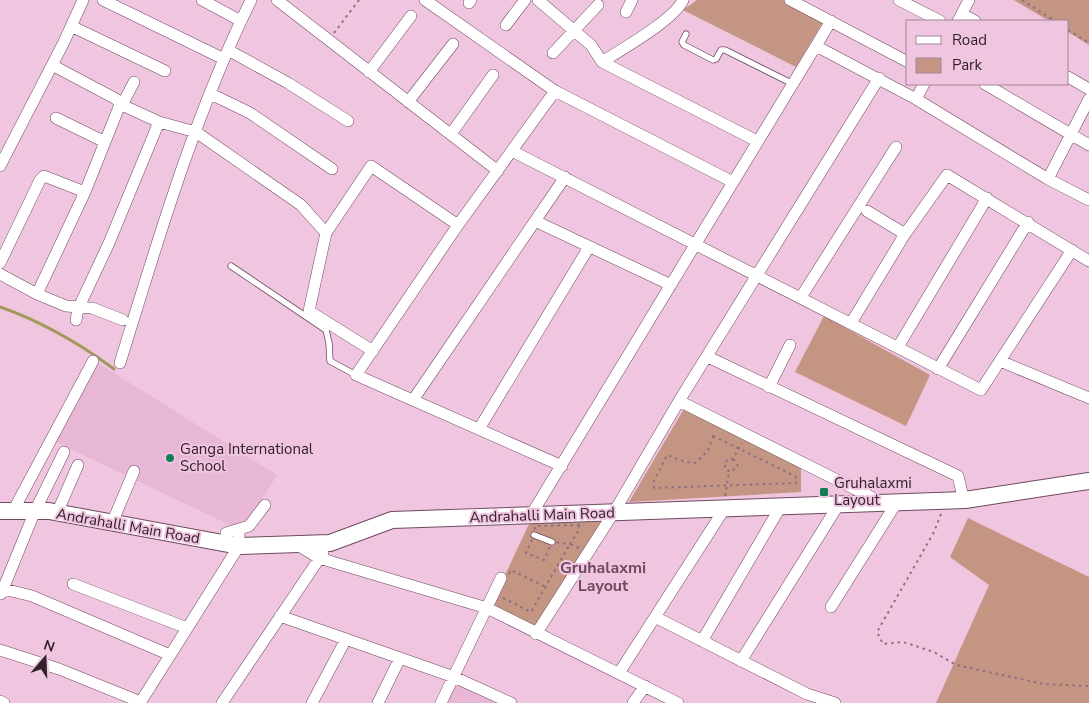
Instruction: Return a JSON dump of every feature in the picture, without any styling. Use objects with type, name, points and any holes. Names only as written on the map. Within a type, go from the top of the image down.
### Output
[{"type":"main road","name":"Andrahalli Main Road","points":[[7,511],[57,513],[112,523],[296,544],[330,543],[392,520],[953,500],[1089,480]]},
{"type":"street","points":[[0,166],[83,0]]},
{"type":"street","points":[[103,0],[288,83],[348,121]]},
{"type":"street","points":[[202,0],[241,21]]},
{"type":"street","points":[[120,363],[160,235],[196,132],[226,55],[251,0]]},
{"type":"street","points":[[277,0],[498,170]]},
{"type":"street","points":[[425,0],[555,91],[733,182]]},
{"type":"street","points":[[506,25],[525,0]]},
{"type":"street","points":[[538,0],[573,32],[591,45],[602,62],[758,140]]},
{"type":"street","points":[[626,12],[632,0]]},
{"type":"street","points":[[602,62],[660,22],[681,5],[683,0]]},
{"type":"street","points":[[790,0],[906,61]]},
{"type":"street","points":[[960,17],[969,0]]},
{"type":"street","points":[[905,1],[938,20]]},
{"type":"street","points":[[553,53],[598,5]]},
{"type":"street","points":[[369,72],[411,16]]},
{"type":"street","points":[[531,515],[831,21]]},
{"type":"street","points":[[71,26],[165,70]]},
{"type":"street","points":[[408,102],[453,44]]},
{"type":"street","points":[[816,46],[879,78],[1048,179],[1089,200]]},
{"type":"street","points":[[52,65],[116,99],[122,105],[158,122],[196,132],[300,205],[326,233]]},
{"type":"street","points":[[451,134],[493,76]]},
{"type":"street","points":[[536,634],[614,512],[679,401],[879,78]]},
{"type":"street","points":[[1069,78],[1089,89]]},
{"type":"street","points":[[37,294],[85,192],[118,107],[122,105],[134,82]]},
{"type":"street","points":[[916,99],[923,85]]},
{"type":"street","points":[[987,85],[1089,145]]},
{"type":"street","points":[[555,91],[458,225],[356,375],[562,466]]},
{"type":"street","points":[[211,94],[250,113],[332,169]]},
{"type":"street","points":[[1048,179],[1089,99]]},
{"type":"street","points":[[56,118],[105,142]]},
{"type":"street","points":[[77,314],[109,243],[158,122]]},
{"type":"street","points":[[801,297],[896,146]]},
{"type":"street","points":[[512,150],[981,390],[1072,250]]},
{"type":"street","points":[[373,351],[309,311],[326,233],[371,166],[458,225]]},
{"type":"street","points":[[851,323],[905,234],[947,175],[1089,260]]},
{"type":"street","points":[[0,263],[40,180],[44,176],[85,192]]},
{"type":"street","points":[[413,400],[565,178]]},
{"type":"street","points":[[898,347],[988,198]]},
{"type":"street","points":[[866,211],[905,234]]},
{"type":"street","points":[[535,221],[671,285]]},
{"type":"street","points":[[938,369],[1028,222]]},
{"type":"street","points":[[478,429],[589,247]]},
{"type":"street","points":[[0,274],[37,294],[66,306],[77,314]]},
{"type":"street","points":[[77,314],[92,308],[123,320]]},
{"type":"street","points":[[769,387],[790,345]]},
{"type":"street","points":[[708,357],[958,476],[962,493],[953,500]]},
{"type":"street","points":[[7,511],[93,361]]},
{"type":"street","points":[[1000,361],[1089,398]]},
{"type":"street","points":[[679,401],[890,502],[831,607]]},
{"type":"street","points":[[64,452],[1,590],[32,596],[170,655]]},
{"type":"street","points":[[57,513],[78,465]]},
{"type":"street","points":[[112,523],[134,470]]},
{"type":"street","points":[[742,661],[838,504]]},
{"type":"street","points":[[0,650],[58,670],[140,703],[187,628],[239,538],[265,505]]},
{"type":"street","points":[[702,641],[781,506]]},
{"type":"street","points":[[619,673],[725,508]]},
{"type":"street","points":[[226,533],[239,538]]},
{"type":"street","points":[[222,703],[330,543]]},
{"type":"street","points":[[296,544],[320,558],[487,608],[678,703]]},
{"type":"street","points":[[441,703],[487,608],[504,578]]},
{"type":"street","points":[[73,584],[187,628]]},
{"type":"street","points":[[280,616],[454,676],[511,703]]},
{"type":"street","points":[[655,617],[807,694],[834,703]]},
{"type":"street","points":[[312,703],[346,639]]},
{"type":"street","points":[[378,703],[400,658]]},
{"type":"street","points":[[633,703],[645,686]]},
{"type":"street","points":[[0,701],[4,703]]},
{"type":"lane","points":[[686,34],[682,42],[684,45],[713,60],[716,59],[721,50],[725,50],[793,84]]},
{"type":"lane","points":[[232,266],[326,330],[330,361],[356,375]]},
{"type":"lane","points":[[534,535],[552,542]]},
{"type":"path","points":[[328,41],[359,0]]},
{"type":"path","points":[[1022,0],[1053,20]]},
{"type":"path","points":[[1069,31],[1089,43]]},
{"type":"path","points":[[734,459],[746,434]]},
{"type":"path","points":[[713,436],[738,449],[797,479],[792,484],[654,488],[653,486],[667,455],[686,462],[695,462],[708,451],[713,436]]},
{"type":"path","points":[[729,458],[734,459],[738,466],[734,472],[729,472],[724,468],[724,463],[729,458]]},
{"type":"path","points":[[726,486],[729,472]]},
{"type":"path","points":[[953,500],[877,632],[883,644],[903,642],[934,652],[956,665],[1044,684],[1089,686]]},
{"type":"path","points":[[499,596],[531,612],[570,544],[588,552]]},
{"type":"path","points":[[504,578],[511,570],[546,587]]},
{"type":"shaded area","name":"Ganga International School","points":[[98,363],[277,475],[247,524],[236,528],[54,441]]},
{"type":"shaded area","points":[[455,682],[498,703],[445,703]]},
{"type":"green space","points":[[697,0],[783,0],[824,20],[796,67],[683,10]]},
{"type":"green space","points":[[1014,0],[1089,0],[1089,45],[1069,33],[1069,20],[1047,20]]},
{"type":"green space","points":[[824,316],[930,375],[906,426],[795,372]]},
{"type":"green space","points":[[685,407],[801,468],[801,492],[629,502]]},
{"type":"green space","points":[[968,518],[1089,577],[1089,703],[936,703],[989,585],[950,557]]},
{"type":"green space","points":[[603,521],[536,626],[491,605],[529,524]]},
{"type":"waterway","points":[[0,307],[30,319],[59,334],[114,369]]},
{"type":"place","name":"Ganga International School","points":[[170,458]]},
{"type":"place","name":"Gruhalaxmi Layout","points":[[824,492]]},
{"type":"district","name":"Gruhalaxmi Layout","points":[[603,577]]}]
